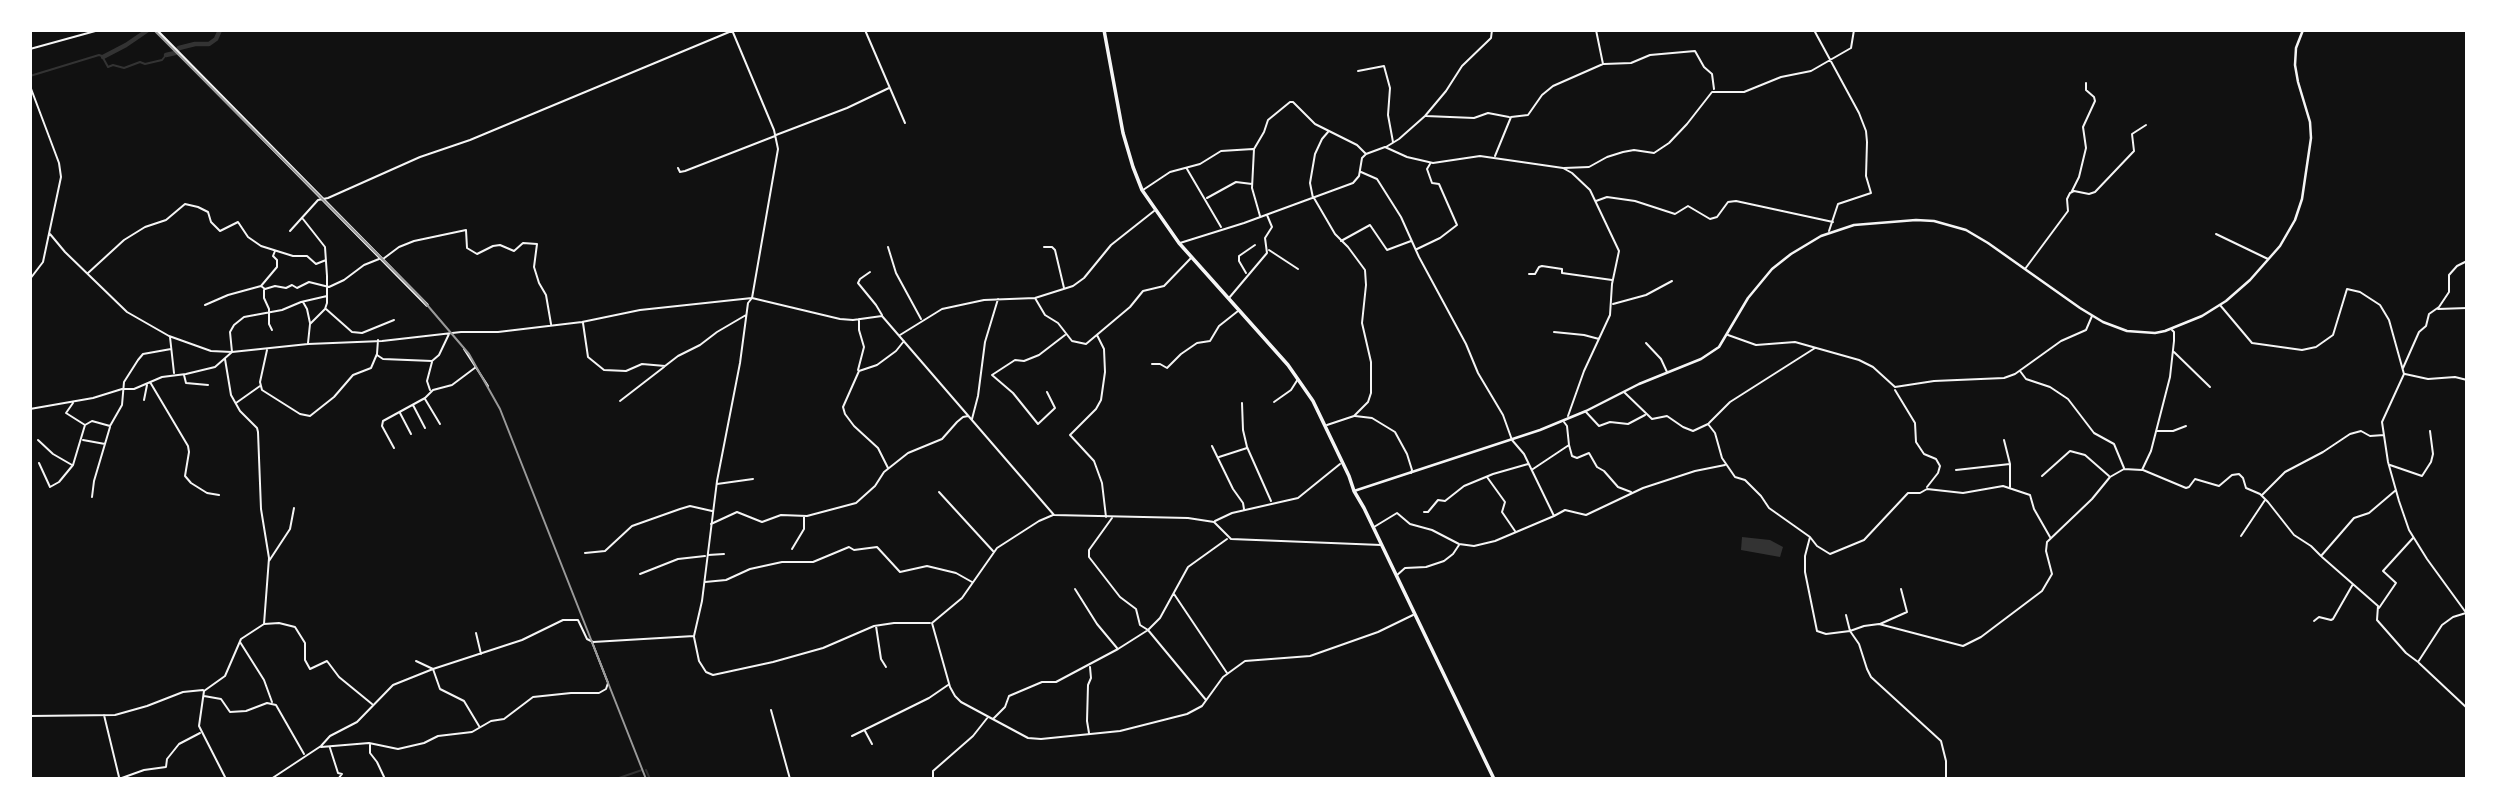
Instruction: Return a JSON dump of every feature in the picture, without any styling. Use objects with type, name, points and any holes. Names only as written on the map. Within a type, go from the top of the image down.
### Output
[{"type":"main road","points":[[156,30],[427,305]]},
{"type":"main road","points":[[1104,30],[1124,133],[1142,190],[1179,243],[1298,378],[1325,426],[1494,779]]},
{"type":"street","points":[[30,49],[99,30]]},
{"type":"street","points":[[290,231],[315,202],[733,30],[776,135],[777,157],[716,484],[704,582],[694,636],[699,661],[706,672],[713,675],[773,662],[823,648],[876,625],[932,624],[956,605],[994,552],[1039,520],[1054,515],[1188,518],[1214,522],[1228,538]]},
{"type":"street","points":[[865,30],[905,123]]},
{"type":"street","points":[[1179,243],[1267,215],[1358,180],[1362,158],[1366,153],[1393,143],[1424,116],[1450,86],[1462,66],[1492,38],[1492,30]]},
{"type":"street","points":[[1596,30],[1602,64]]},
{"type":"street","points":[[1814,30],[1866,131],[1866,176],[1871,193],[1838,204],[1829,232]]},
{"type":"street","points":[[1714,91],[1744,92],[1781,77],[1811,71],[1852,48],[1854,30]]},
{"type":"street","points":[[1354,491],[1562,421],[1711,354],[1727,335],[1748,298],[1772,269],[1791,254],[1829,232],[1854,225],[1908,219],[1934,221],[1975,235],[2092,316],[2127,331],[2154,333],[2172,330],[2220,305],[2250,280],[2269,260],[2295,220],[2310,150],[2310,122],[2295,65],[2296,48],[2303,30]]},
{"type":"street","points":[[1385,147],[1407,158],[1431,162],[1470,156],[1495,157],[1563,168],[1589,167],[1606,157],[1634,150],[1654,153],[1669,143],[1714,91],[1713,74],[1704,67],[1695,51],[1650,55],[1631,63],[1602,64],[1553,86],[1542,95],[1526,116],[1511,117],[1488,113],[1474,118],[1424,116]]},
{"type":"street","points":[[1358,71],[1384,66],[1390,88],[1388,115],[1393,143]]},
{"type":"street","points":[[2025,270],[2068,211],[2067,199],[2080,177],[2086,148],[2083,127],[2095,101],[2086,90],[2086,83]]},
{"type":"street","points":[[30,86],[61,169],[50,234],[41,267],[30,279]]},
{"type":"street","points":[[678,168],[680,172],[685,171],[847,108],[889,88]]},
{"type":"street","points":[[1261,217],[1252,184],[1254,149],[1268,120],[1290,102],[1315,124],[1357,145],[1366,153]]},
{"type":"street","points":[[1495,157],[1511,117]]},
{"type":"street","points":[[2071,192],[2095,192],[2134,151],[2132,134],[2146,125]]},
{"type":"street","points":[[1329,132],[1322,139],[1315,154],[1310,183],[1314,198],[1335,234],[1363,266],[1366,276],[1362,323],[1370,355],[1372,389],[1368,402],[1354,416]]},
{"type":"street","points":[[1142,190],[1170,172],[1204,163],[1221,151],[1254,149]]},
{"type":"street","points":[[1416,250],[1440,238],[1457,225],[1440,184],[1432,183],[1427,169],[1431,162]]},
{"type":"street","points":[[1186,168],[1222,229]]},
{"type":"street","points":[[1563,168],[1582,181],[1596,201],[1618,246],[1619,255],[1613,280],[1612,304],[1567,419]]},
{"type":"street","points":[[1360,172],[1379,182],[1401,217],[1478,373],[1503,415],[1512,440],[1529,463],[1554,516]]},
{"type":"street","points":[[1206,199],[1236,182],[1252,184]]},
{"type":"street","points":[[1596,201],[1607,197],[1634,201],[1675,214],[1688,206],[1710,219],[1717,217],[1728,202],[1736,201],[1833,222]]},
{"type":"street","points":[[88,274],[124,240],[145,227],[166,220],[185,204],[208,212],[211,222],[220,231],[238,222],[252,240],[275,250],[293,256],[307,256],[316,264],[326,260]]},
{"type":"street","points":[[898,336],[942,309],[998,299],[1035,298],[1079,283],[1111,245],[1155,211]]},
{"type":"street","points":[[1267,215],[1272,227],[1265,238],[1268,250],[1298,269]]},
{"type":"street","points":[[302,217],[323,242],[326,260],[325,309],[310,324]]},
{"type":"street","points":[[1341,241],[1370,225],[1387,250],[1412,241]]},
{"type":"street","points":[[205,304],[228,295],[275,286],[286,288],[292,285],[297,288],[309,282],[327,287],[340,283],[365,265],[414,241],[466,230],[467,248],[477,254],[493,246],[500,245],[514,251],[523,243],[537,244],[534,267],[546,295],[551,325]]},
{"type":"street","points":[[50,234],[127,312],[169,336],[211,351],[232,352],[308,344],[498,332],[582,322],[640,310],[752,298],[840,319],[882,316]]},
{"type":"street","points":[[2216,234],[2269,260]]},
{"type":"street","points":[[1247,274],[1239,256],[1255,245]]},
{"type":"street","points":[[888,247],[896,272],[921,320]]},
{"type":"street","points":[[1044,247],[1055,250],[1064,289]]},
{"type":"street","points":[[272,330],[263,288],[277,267],[277,260],[273,256],[275,250]]},
{"type":"street","points":[[1228,299],[1268,250]]},
{"type":"street","points":[[1035,298],[1045,315],[1058,323],[1072,341],[1088,343],[1130,307],[1143,291],[1164,286],[1192,257]]},
{"type":"street","points":[[2403,368],[2419,332],[2427,325],[2429,314],[2437,309],[2449,292],[2451,272],[2467,261]]},
{"type":"street","points":[[1529,274],[1535,274],[1539,267],[1542,267],[1562,269],[1562,273],[1613,280]]},
{"type":"street","points":[[870,272],[858,283],[882,316],[1054,515]]},
{"type":"street","points":[[1612,304],[1646,295],[1672,281]]},
{"type":"street","points":[[2220,305],[2252,343],[2260,346],[2311,349],[2323,344],[2333,335],[2345,291],[2349,288],[2370,297],[2389,320],[2404,374],[2384,414],[2389,465],[2406,526],[2467,614],[2453,617],[2442,625],[2418,662]]},
{"type":"street","points":[[232,352],[230,334],[234,325],[244,317],[282,310],[327,296]]},
{"type":"street","points":[[972,420],[985,342],[998,299]]},
{"type":"street","points":[[301,302],[307,309],[310,324],[308,344]]},
{"type":"street","points":[[2437,309],[2467,307]]},
{"type":"street","points":[[325,309],[352,332],[362,333],[394,320]]},
{"type":"street","points":[[1152,364],[1167,368],[1197,343],[1210,341],[1219,326],[1239,311]]},
{"type":"street","points":[[620,401],[665,366],[746,315]]},
{"type":"street","points":[[1895,387],[1934,381],[1999,379],[2020,370],[2053,346],[2086,330],[2092,316]]},
{"type":"street","points":[[859,319],[864,348],[859,371],[843,404],[843,411],[856,428],[878,448],[888,469]]},
{"type":"street","points":[[582,322],[586,353],[604,370],[631,370],[646,363],[665,366]]},
{"type":"street","points":[[2142,470],[2151,450],[2170,377],[2174,352],[2172,330]]},
{"type":"street","points":[[1554,332],[1584,335],[1600,340]]},
{"type":"street","points":[[430,391],[427,381],[432,361],[439,355],[449,334]]},
{"type":"street","points":[[1047,392],[1055,408],[1038,424],[1013,394],[992,375],[1015,360],[1024,361],[1039,355],[1065,334]]},
{"type":"street","points":[[1097,335],[1104,349],[1105,372],[1101,400],[1096,410],[1070,435],[1094,461],[1102,483],[1107,517]]},
{"type":"street","points":[[1708,424],[1715,433],[1719,452],[1736,478],[1745,480],[1769,508],[1830,554],[1867,538],[1905,495],[1927,488],[1940,466],[1936,459],[1924,454],[1916,442],[1915,423],[1895,387],[1867,363],[1795,342],[1756,345],[1727,335]]},
{"type":"street","points":[[169,336],[174,374]]},
{"type":"street","points":[[260,386],[269,396],[283,401],[300,414],[310,416],[329,402],[353,375],[371,368],[379,340]]},
{"type":"street","points":[[859,371],[878,365],[904,341]]},
{"type":"street","points":[[1646,343],[1661,359],[1668,373]]},
{"type":"street","points":[[1624,392],[1652,419],[1667,416],[1691,431],[1708,424],[1730,402],[1816,347]]},
{"type":"street","points":[[92,497],[110,426],[122,405],[124,382],[143,354],[171,349]]},
{"type":"street","points":[[235,403],[260,386],[267,349]]},
{"type":"street","points":[[464,349],[488,386]]},
{"type":"street","points":[[30,409],[74,402],[129,389],[174,374],[215,367],[232,352]]},
{"type":"street","points":[[2174,352],[2210,387]]},
{"type":"street","points":[[377,354],[383,359],[432,361]]},
{"type":"street","points":[[225,359],[228,384],[235,403],[258,432],[261,509],[269,562],[264,624]]},
{"type":"street","points":[[394,448],[383,421],[425,398],[430,391],[452,385],[476,367]]},
{"type":"street","points":[[2020,370],[2026,380],[2050,387],[2068,399],[2094,433],[2114,444],[2124,469]]},
{"type":"street","points":[[184,374],[186,383],[208,385]]},
{"type":"street","points":[[2404,374],[2428,379],[2455,377],[2467,380]]},
{"type":"street","points":[[1274,402],[1291,390],[1298,378]]},
{"type":"street","points":[[144,400],[148,383]]},
{"type":"street","points":[[148,383],[188,446],[185,476],[188,481],[207,493],[219,495]]},
{"type":"street","points":[[425,398],[440,424]]},
{"type":"street","points":[[74,402],[66,413],[85,425]]},
{"type":"street","points":[[1242,403],[1247,448],[1272,502]]},
{"type":"street","points":[[412,404],[425,428]]},
{"type":"street","points":[[1586,411],[1599,426],[1610,422],[1628,424],[1646,414]]},
{"type":"street","points":[[400,412],[411,434]]},
{"type":"street","points":[[710,524],[737,512],[760,522],[781,516],[804,516],[858,502],[888,469],[908,453],[943,439],[957,422],[968,416]]},
{"type":"street","points":[[1325,426],[1354,416],[1372,418],[1395,432],[1407,454],[1411,473]]},
{"type":"street","points":[[39,463],[50,486],[59,482],[73,465],[85,425],[92,421],[110,426]]},
{"type":"street","points":[[1562,421],[1567,424],[1572,456],[1577,458],[1589,453],[1597,467],[1618,487],[1632,493]]},
{"type":"street","points":[[2156,431],[2173,431],[2186,426]]},
{"type":"street","points":[[2262,496],[2285,472],[2350,434],[2361,431],[2370,436],[2384,435]]},
{"type":"street","points":[[2389,465],[2422,476],[2433,454],[2430,431]]},
{"type":"street","points":[[81,439],[106,444]]},
{"type":"street","points":[[38,440],[53,454],[73,465]]},
{"type":"street","points":[[2004,440],[2010,464],[2010,487]]},
{"type":"street","points":[[1532,469],[1550,460],[1569,445]]},
{"type":"street","points":[[1212,446],[1243,503],[1244,510]]},
{"type":"street","points":[[1218,457],[1247,448]]},
{"type":"street","points":[[2042,476],[2070,450],[2085,454],[2110,477]]},
{"type":"street","points":[[1214,522],[1223,516],[1302,496],[1342,462]]},
{"type":"street","points":[[1424,512],[1428,512],[1438,500],[1445,501],[1460,488],[1486,476],[1529,463]]},
{"type":"street","points":[[1956,470],[2010,464]]},
{"type":"street","points":[[1373,527],[1397,513],[1410,524],[1432,530],[1459,544],[1474,546],[1491,542],[1564,510],[1586,515],[1632,493],[1675,477],[1726,465]]},
{"type":"street","points":[[1810,537],[1805,556],[1805,572],[1815,628],[1826,634],[1879,624],[1960,646],[1975,641],[2042,591],[2052,574],[2046,545],[2110,477],[2124,469],[2142,470],[2186,488],[2195,479],[2219,486],[2232,475],[2239,474],[2246,488],[2262,496],[2283,518],[2294,536],[2311,545],[2379,608]]},
{"type":"street","points":[[1486,476],[1505,502],[1502,512],[1515,531]]},
{"type":"street","points":[[716,484],[753,479]]},
{"type":"street","points":[[1927,488],[1963,493],[2010,487],[2030,495],[2034,509],[2051,538]]},
{"type":"street","points":[[2321,556],[2354,518],[2369,513],[2396,489]]},
{"type":"street","points":[[939,492],[994,552]]},
{"type":"street","points":[[2241,536],[2265,499]]},
{"type":"street","points":[[585,553],[605,551],[632,526],[680,509],[690,506],[712,511]]},
{"type":"street","points":[[269,562],[290,529],[294,508]]},
{"type":"street","points":[[792,549],[804,529],[804,516]]},
{"type":"street","points":[[1113,517],[1091,547],[1089,557],[1120,597],[1136,610],[1139,625],[1148,630],[1206,700]]},
{"type":"street","points":[[2413,537],[2383,571],[2396,583],[2379,608],[2377,620],[2406,653],[2467,708]]},
{"type":"street","points":[[993,719],[1006,706],[1008,697],[1043,682],[1055,683],[1148,630],[1160,618],[1188,567],[1228,538],[1381,545]]},
{"type":"street","points":[[1396,576],[1405,568],[1426,567],[1444,561],[1453,554],[1459,544]]},
{"type":"street","points":[[704,582],[726,580],[750,569],[779,562],[810,562],[849,547],[854,550],[877,547],[900,572],[927,566],[956,573],[973,582]]},
{"type":"street","points":[[640,574],[678,559],[724,554]]},
{"type":"street","points":[[2315,621],[2319,617],[2331,621],[2353,584]]},
{"type":"street","points":[[1075,589],[1097,624],[1118,649]]},
{"type":"street","points":[[1879,624],[1907,612],[1901,589]]},
{"type":"street","points":[[1173,593],[1228,674]]},
{"type":"street","points":[[932,624],[949,684],[961,702],[1015,733],[1041,739],[1135,728],[1182,716],[1196,710],[1228,674],[1250,659],[1310,656],[1378,632],[1415,614]]},
{"type":"street","points":[[1846,615],[1850,631],[1859,645],[1871,677],[1939,738],[1946,761],[1946,779]]},
{"type":"street","points":[[271,779],[318,748],[330,736],[357,722],[393,685],[522,640],[572,618],[578,620],[587,639],[592,641],[694,636]]},
{"type":"street","points":[[30,716],[115,715],[183,692],[204,690],[225,676],[239,642],[249,632],[264,624],[279,623],[295,627],[305,643],[305,660],[310,669],[327,661],[339,677],[373,704]]},
{"type":"street","points":[[876,625],[881,659],[886,667]]},
{"type":"street","points":[[476,633],[481,655]]},
{"type":"street","points":[[318,748],[370,744],[398,750],[438,736],[471,732],[504,719],[533,698],[571,693],[594,694],[605,690],[608,683],[592,641]]},
{"type":"street","points":[[239,642],[264,680],[272,703],[285,719],[304,755]]},
{"type":"street","points":[[416,661],[433,669],[440,689],[463,699],[480,727]]},
{"type":"street","points":[[1089,665],[1089,734]]},
{"type":"street","points":[[852,736],[929,698],[949,684]]},
{"type":"street","points":[[204,690],[199,720],[201,732],[226,779]]},
{"type":"street","points":[[203,696],[221,699],[230,712],[272,703]]},
{"type":"street","points":[[771,710],[790,779]]},
{"type":"street","points":[[104,714],[119,779],[144,770],[166,767],[167,759],[179,744],[201,732]]},
{"type":"street","points":[[933,779],[933,771],[978,731],[989,716]]},
{"type":"street","points":[[864,730],[872,744]]},
{"type":"street","points":[[370,744],[370,753],[385,779]]},
{"type":"street","points":[[329,747],[338,773],[342,774],[338,779]]},
{"type":"shaded area","points":[[1742,537],[1770,540],[1783,547],[1780,557],[1741,550]]},
{"type":"waterway","points":[[103,57],[148,30]]},
{"type":"waterway","points":[[166,55],[175,53],[179,48],[209,44],[216,39],[220,30]]},
{"type":"waterway","points":[[30,76],[99,55],[108,67],[113,65],[124,68],[140,62],[145,64],[162,60],[166,55]]},
{"type":"waterway","points":[[616,779],[642,770]]},
{"type":"waterway","points":[[646,770],[650,779]]},
{"type":"railway","points":[[154,30],[422,299],[469,354],[500,409],[646,779]]}]
